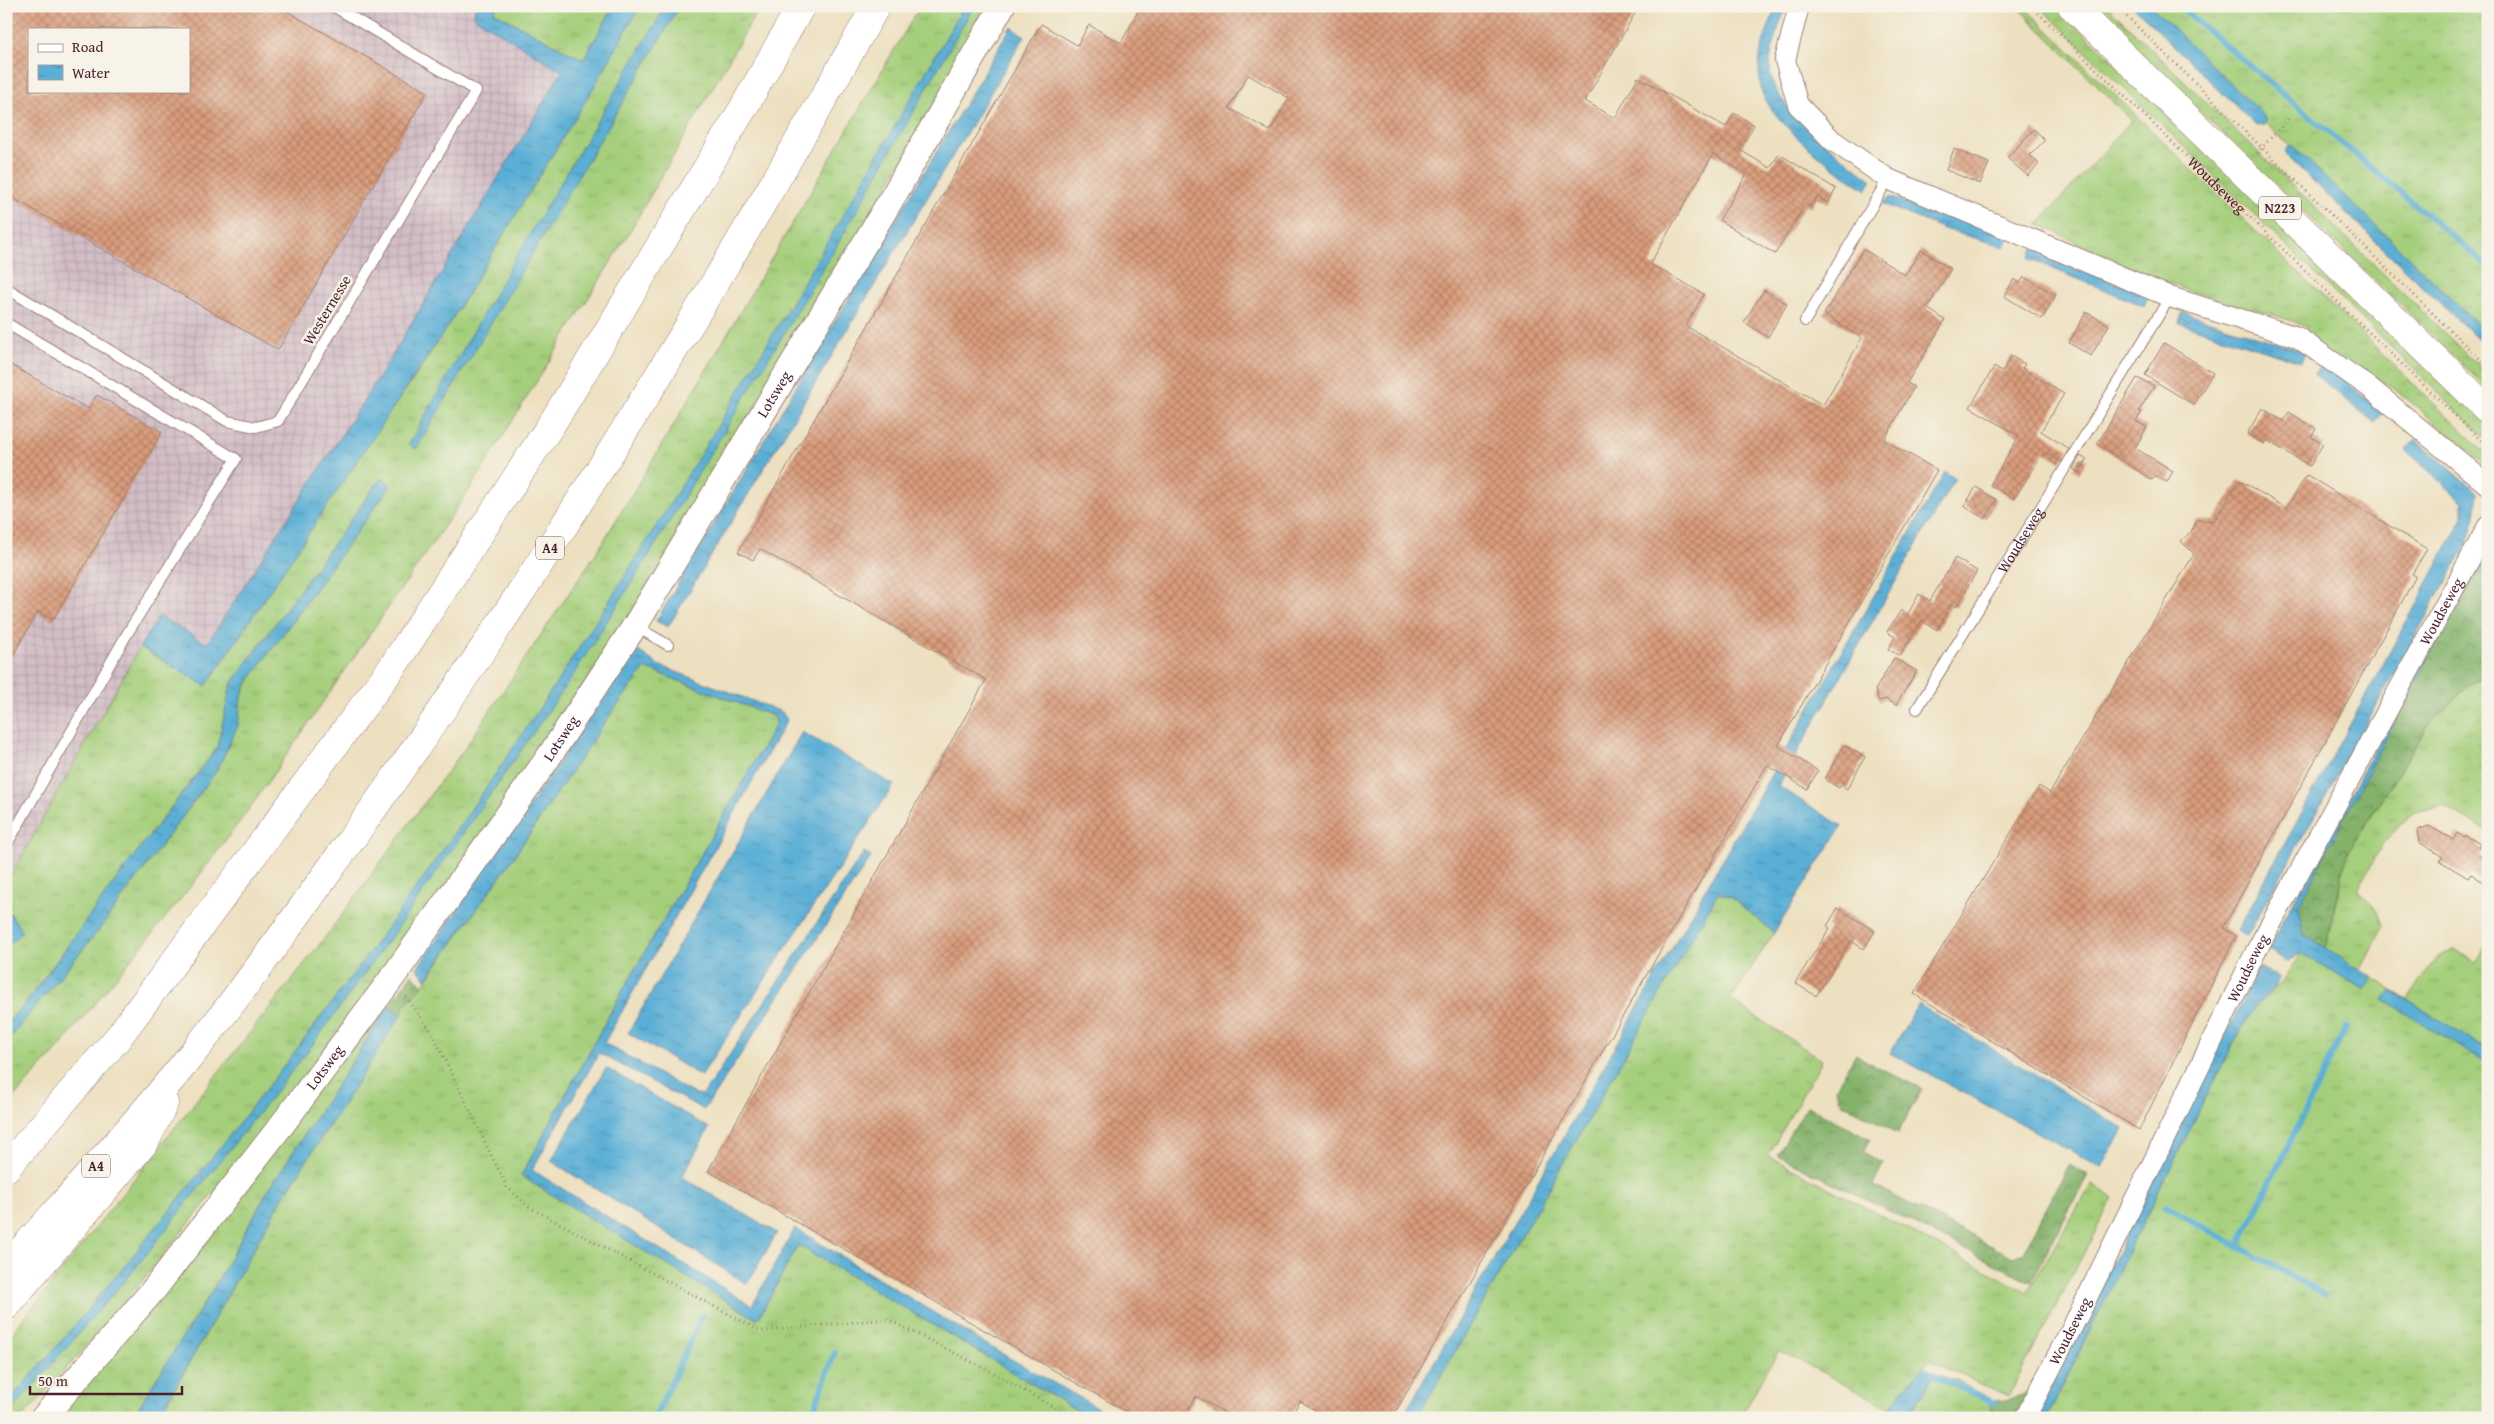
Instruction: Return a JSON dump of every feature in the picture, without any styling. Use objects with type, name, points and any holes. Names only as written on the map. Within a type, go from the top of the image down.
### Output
[{"type":"main road","points":[[6,1168],[117,1038],[393,666],[556,417],[744,107],[801,6]]},
{"type":"main road","name":"A4","points":[[6,1268],[184,1064],[308,900],[431,728],[529,583],[795,151],[876,6]]},
{"type":"main road","name":"Woudseweg","points":[[2072,6],[2488,410]]},
{"type":"main road","points":[[6,1140],[117,1038]]},
{"type":"main road","name":"A4","points":[[6,1306],[144,1142],[184,1064]]},
{"type":"street","name":"Lotsweg","points":[[43,1418],[155,1288],[392,978],[548,758],[635,626],[895,193],[1002,6]]},
{"type":"street","points":[[1799,6],[1785,60],[1798,104],[1832,140],[1888,179],[2170,297],[2297,336],[2369,386],[2488,485]]},
{"type":"street","name":"Woudseweg","points":[[2025,1418],[2080,1312],[2255,953],[2488,526]]},
{"type":"lane","name":"Westernesse","points":[[6,288],[227,421],[256,428],[278,421],[476,91],[333,6]]},
{"type":"lane","points":[[1805,321],[1888,179]]},
{"type":"lane","name":"Woudseweg","points":[[1917,709],[2170,297]]},
{"type":"lane","points":[[6,323],[236,459],[127,634],[6,846]]},
{"type":"lane","points":[[635,626],[668,645]]},
{"type":"path","name":"Woudseweg","points":[[2031,6],[2488,447]]},
{"type":"path","points":[[2116,6],[2488,367]]},
{"type":"path","points":[[2242,171],[2290,117]]},
{"type":"path","points":[[392,978],[431,1031],[507,1187],[529,1208],[760,1331],[887,1319],[994,1373],[1072,1418]]},
{"type":"shaded area","points":[[6,6],[624,6],[6,977]]},
{"type":"green space","points":[[497,6],[614,6],[583,60],[493,12]]},
{"type":"green space","points":[[627,6],[760,6],[627,236],[470,489],[252,805],[192,885],[56,1051],[6,1106],[6,1042],[98,931],[217,770],[238,725],[241,697],[248,682],[391,485],[381,478],[231,685],[217,748],[130,861],[25,1004],[6,1024],[6,948],[22,932],[10,913],[6,918],[6,884],[140,647],[206,685],[379,425],[413,380],[474,284]]},
{"type":"green space","points":[[920,6],[988,6],[872,214],[636,605],[517,788],[412,935],[208,1200],[109,1321],[22,1418],[6,1418],[6,1341],[324,939],[467,745],[598,550],[672,428]]},
{"type":"green space","points":[[2016,6],[2023,6],[2488,456],[2488,467],[2392,386],[2373,378],[2365,379],[2300,335],[2307,327],[2168,283],[2038,224],[2132,120]]},
{"type":"green space","points":[[2039,6],[2056,6],[2488,424],[2488,441]]},
{"type":"green space","points":[[2090,6],[2107,6],[2488,375],[2488,389]]},
{"type":"green space","points":[[2151,6],[2488,6],[2488,334],[2294,147],[2290,146],[2265,123],[2266,121]]},
{"type":"green space","points":[[2488,570],[2488,623],[2482,634],[2488,638],[2488,674],[2469,685],[2430,723],[2347,854],[2325,948],[2304,935],[2297,906],[2471,577]]},
{"type":"green space","points":[[645,668],[773,716],[776,718],[775,726],[623,990],[521,1176],[759,1317],[798,1245],[1090,1418],[158,1418],[283,1197],[401,1015],[404,1006],[423,985],[507,867],[607,719]]},
{"type":"green space","points":[[2488,674],[2488,831],[2443,806],[2413,812],[2383,843],[2358,890],[2377,909],[2383,926],[2360,970],[2325,948],[2347,854],[2430,723],[2469,685]]},
{"type":"green space","points":[[1718,892],[1730,896],[1774,933],[1730,1000],[1822,1060],[1768,1156],[2027,1292],[2092,1184],[2113,1198],[2008,1397],[1929,1360],[1901,1391],[1890,1408],[1779,1350],[1740,1418],[1417,1418]]},
{"type":"green space","points":[[2488,944],[2488,1418],[2047,1418],[2234,1042],[2255,1006],[2282,982],[2301,953],[2365,990],[2372,977],[2408,1000],[2437,956],[2454,949],[2476,962]]},
{"type":"green space","points":[[412,974],[423,985],[404,1006],[401,1015],[388,1007]]},
{"type":"green space","points":[[379,1007],[388,1007],[269,1189],[213,1289],[132,1418],[54,1418]]},
{"type":"green space","points":[[1856,1054],[1922,1089],[1898,1133],[1841,1103],[1835,1089]]},
{"type":"green space","points":[[1807,1106],[1870,1139],[1863,1152],[1883,1163],[1873,1185],[2013,1257],[2023,1253],[2069,1165],[2088,1175],[2031,1282],[1777,1155]]},
{"type":"green space","points":[[1935,1373],[1959,1382],[1990,1399],[1994,1418],[1908,1418]]},
{"type":"green space","points":[[2034,1389],[2020,1418],[1994,1418],[1990,1399],[2005,1402]]},
{"type":"water","points":[[476,6],[497,6],[494,12],[583,60],[614,6],[640,6],[597,82],[446,329],[206,686],[140,647],[159,616],[207,644],[386,366],[562,71],[477,19],[474,14]]},
{"type":"water","points":[[666,6],[680,6],[416,449],[409,444],[509,269]]},
{"type":"water","points":[[964,6],[974,6],[829,259],[646,560],[570,680],[396,930],[308,1051],[133,1271],[6,1417],[6,1404],[161,1222],[233,1132],[332,1003],[474,806],[564,671],[719,425]]},
{"type":"water","points":[[1776,6],[1786,6],[1770,58],[1773,82],[1781,98],[1793,114],[1826,144],[1872,180],[1866,190],[1809,148],[1782,122],[1771,109],[1763,95],[1759,76],[1760,58],[1763,43]]},
{"type":"water","points":[[2133,6],[2151,6],[2264,116],[2266,121],[2264,125],[2256,126]]},
{"type":"water","points":[[1011,27],[1025,36],[668,627],[656,621]]},
{"type":"water","points":[[2290,146],[2294,147],[2488,334],[2488,349],[2286,155],[2286,149]]},
{"type":"water","points":[[1889,197],[2010,236],[2005,247],[1944,229],[1883,204]]},
{"type":"water","points":[[2033,249],[2149,295],[2144,306],[2029,259]]},
{"type":"water","points":[[2182,312],[2305,352],[2301,362],[2179,323]]},
{"type":"water","points":[[2322,363],[2383,412],[2375,423],[2314,374]]},
{"type":"water","points":[[2416,439],[2478,493],[2475,516],[2467,544],[2247,936],[2237,931],[2463,518],[2463,502],[2406,450]]},
{"type":"water","points":[[1945,472],[1955,478],[1778,786],[1842,826],[1774,933],[1730,896],[1718,893],[1417,1418],[1402,1418]]},
{"type":"water","points":[[381,478],[391,485],[248,682],[241,697],[238,725],[217,770],[98,931],[6,1042],[6,1024],[25,1004],[130,861],[217,748],[231,685]]},
{"type":"water","points":[[2488,537],[2488,570],[2471,577],[2298,906],[2304,935],[2372,977],[2365,990],[2301,953],[2287,962],[2268,949]]},
{"type":"water","points":[[636,651],[658,665],[782,712],[787,720],[604,1043],[696,1095],[703,1095],[864,852],[871,857],[704,1110],[599,1053],[532,1170],[752,1306],[795,1228],[997,1351],[1116,1418],[1090,1418],[798,1245],[759,1317],[756,1319],[521,1176],[623,990],[775,726],[776,719],[773,716],[645,668],[607,719],[507,867],[426,979],[417,968]]},
{"type":"water","points":[[802,732],[894,785],[701,1076],[628,1033]]},
{"type":"water","points":[[10,913],[22,932],[6,948],[6,918]]},
{"type":"water","points":[[2259,967],[2279,978],[2274,989],[2255,1006],[2234,1042],[2047,1418],[2035,1418]]},
{"type":"water","points":[[2391,990],[2488,1050],[2488,1064],[2384,1000]]},
{"type":"water","points":[[1918,1004],[2124,1129],[2101,1167],[1890,1053]]},
{"type":"water","points":[[388,1007],[401,1015],[283,1197],[158,1418],[132,1418],[213,1289],[269,1189]]},
{"type":"water","points":[[606,1068],[709,1128],[682,1177],[777,1233],[747,1284],[551,1161]]},
{"type":"water","points":[[1919,1370],[1935,1373],[1908,1418],[1884,1418],[1901,1391]]},
{"type":"building","points":[[6,6],[278,6],[427,92],[278,350],[6,194]]},
{"type":"building","points":[[1141,6],[1639,6],[1585,101],[1615,118],[1638,77],[1726,127],[1734,113],[1754,125],[1740,150],[1770,168],[1779,154],[1836,189],[1828,203],[1817,197],[1811,207],[1805,204],[1775,254],[1719,220],[1747,174],[1713,154],[1650,264],[1704,294],[1686,326],[1823,405],[1862,338],[1824,314],[1863,249],[1905,275],[1921,250],[1951,269],[1927,308],[1945,320],[1907,383],[1914,387],[1884,440],[1937,470],[1778,746],[1818,771],[1807,789],[1767,765],[1392,1418],[1328,1418],[1300,1401],[1290,1418],[1233,1418],[1196,1396],[1183,1418],[1137,1418],[708,1171],[986,680],[760,549],[753,560],[738,552],[1041,24],[1077,45],[1089,25],[1121,43]],"holes":[[[1248,75],[1289,98],[1270,131],[1229,108]]]},
{"type":"building","points":[[2034,129],[2045,140],[2030,155],[2039,164],[2028,176],[2007,158]]},
{"type":"building","points":[[1954,149],[1989,163],[1980,184],[1946,170]]},
{"type":"building","points":[[2024,277],[2056,295],[2042,319],[2004,296],[2014,279],[2020,283]]},
{"type":"building","points":[[1764,290],[1787,304],[1768,337],[1744,322]]},
{"type":"building","points":[[2086,312],[2109,325],[2091,356],[2069,343]]},
{"type":"building","points":[[2164,343],[2213,373],[2194,405],[2145,375]]},
{"type":"building","points":[[2011,356],[2025,364],[2022,368],[2064,394],[2041,431],[2069,449],[2061,462],[2044,452],[2014,499],[1990,485],[2019,436],[1970,407],[1994,367],[2002,372]]},
{"type":"building","points":[[6,362],[88,409],[97,395],[162,432],[53,620],[38,612],[6,667]]},
{"type":"building","points":[[2137,378],[2154,386],[2139,411],[2142,412],[2136,421],[2147,427],[2135,448],[2173,471],[2167,482],[2155,476],[2152,480],[2097,444]]},
{"type":"building","points":[[2262,408],[2283,421],[2289,412],[2316,429],[2311,437],[2323,444],[2310,466],[2266,440],[2264,444],[2247,434]]},
{"type":"building","points":[[2080,456],[2087,460],[2079,473],[2073,469]]},
{"type":"building","points":[[2307,475],[2427,549],[2412,574],[2416,576],[2223,928],[2236,936],[2139,1130],[1914,994],[2039,786],[2050,793],[2194,554],[2181,541],[2191,532],[2196,520],[2214,521],[2239,480],[2286,508]]},
{"type":"building","points":[[1976,487],[1997,500],[1985,519],[1964,506]]},
{"type":"building","points":[[1955,558],[1977,571],[1956,607],[1951,604],[1937,630],[1922,621],[1900,656],[1888,649],[1895,637],[1887,632],[1901,610],[1908,614],[1919,594],[1930,601]]},
{"type":"building","points":[[1894,658],[1917,671],[1896,705],[1885,699],[1879,701],[1875,690]]},
{"type":"building","points":[[1844,745],[1865,757],[1847,789],[1841,785],[1839,788],[1825,779]]},
{"type":"building","points":[[2429,826],[2453,840],[2457,833],[2464,837],[2465,835],[2480,844],[2478,846],[2484,850],[2480,857],[2488,862],[2488,885],[2471,874],[2468,878],[2440,861],[2443,857],[2419,842],[2417,830]]},
{"type":"building","points":[[1838,908],[1875,931],[1864,949],[1851,941],[1816,996],[1795,983],[1830,928],[1827,926]]},
{"type":"waterway","points":[[2179,6],[2488,266]]},
{"type":"waterway","points":[[2239,1247],[2346,1027]]},
{"type":"waterway","points":[[2166,1206],[2325,1295]]},
{"type":"waterway","points":[[655,1418],[702,1316]]},
{"type":"waterway","points":[[811,1418],[835,1352]]},
{"type":"waterway","points":[[1920,1378],[1924,1370],[1994,1403]]}]
